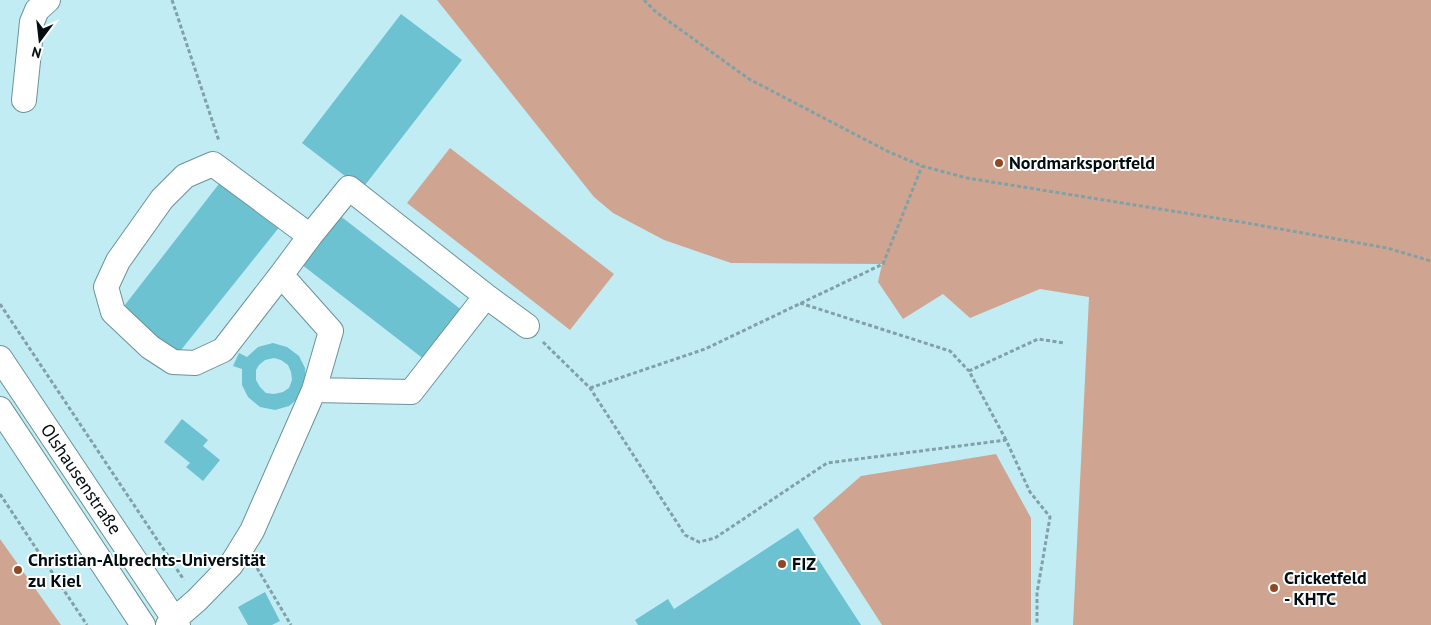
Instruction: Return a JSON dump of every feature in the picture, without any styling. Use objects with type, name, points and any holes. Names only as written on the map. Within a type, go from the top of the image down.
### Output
[{"type":"street","points":[[24,100],[32,22],[37,10],[48,0]]},
{"type":"street","points":[[310,236],[213,164],[185,176],[162,199],[118,261],[106,287],[113,312],[150,347],[173,362],[195,364],[223,350],[349,188],[527,326]]},
{"type":"street","points":[[174,623],[231,565],[252,531],[314,390],[331,331],[281,275]]},
{"type":"street","points":[[314,390],[412,392],[486,296]]},
{"type":"street","name":"Olshausenstraße","points":[[0,358],[174,623]]},
{"type":"street","name":"Olshausenstraße","points":[[0,409],[143,625]]},
{"type":"path","points":[[172,0],[220,141],[213,164]]},
{"type":"path","points":[[644,0],[656,12],[749,79],[887,151],[922,166],[967,178],[1387,248],[1431,261]]},
{"type":"path","points":[[590,388],[705,349],[883,264],[922,166]]},
{"type":"path","points":[[800,303],[950,351],[969,371],[1006,440],[1030,492],[1050,517],[1037,593],[1037,625]]},
{"type":"path","points":[[0,304],[197,600]]},
{"type":"path","points":[[527,326],[590,388],[685,535],[699,542],[714,538],[827,463],[1006,440]]},
{"type":"path","points":[[969,371],[1038,339],[1064,343]]},
{"type":"path","points":[[0,494],[87,625]]},
{"type":"path","points":[[257,568],[291,625]]},
{"type":"shaded area","name":"Nordmarksportfeld","points":[[437,0],[1431,0],[1431,625],[1073,625],[1089,297],[1040,289],[970,318],[943,294],[903,319],[878,282],[882,264],[731,263],[664,240],[613,213],[594,197]]},
{"type":"shaded area","points":[[450,148],[614,274],[570,330],[407,203]]},
{"type":"shaded area","points":[[996,454],[1031,518],[1031,625],[882,625],[813,518],[861,476]]},
{"type":"shaded area","name":"Christian-Albrechts-Universität zu Kiel","points":[[0,539],[61,625],[0,625]]},
{"type":"building","points":[[401,14],[462,60],[362,189],[302,143]]},
{"type":"building","points":[[222,180],[281,225],[177,355],[121,310]]},
{"type":"building","points":[[339,215],[463,311],[425,360],[301,264]]},
{"type":"building","points":[[273,343],[287,347],[299,356],[305,368],[306,383],[301,396],[289,406],[275,410],[260,407],[248,397],[242,385],[242,369],[233,366],[239,353],[247,357],[258,347]],"holes":[[[274,358],[288,365],[291,372],[292,380],[289,388],[274,394],[266,393],[256,380],[256,370],[265,360]]]},
{"type":"building","points":[[182,419],[208,440],[203,446],[220,460],[203,481],[186,467],[190,463],[164,442]]},
{"type":"building","name":"FIZ","points":[[798,528],[861,625],[638,625],[635,620],[668,599],[674,609]]},
{"type":"building","points":[[265,592],[280,621],[272,625],[248,625],[238,607]]},
{"type":"place","name":"Nordmarksportfeld","points":[[999,163]]},
{"type":"place","name":"FIZ","points":[[782,564]]},
{"type":"place","name":"Christian-Albrechts-Universität zu Kiel","points":[[18,570]]},
{"type":"place","name":"Cricketfeld - KHTC","points":[[1274,588]]}]
